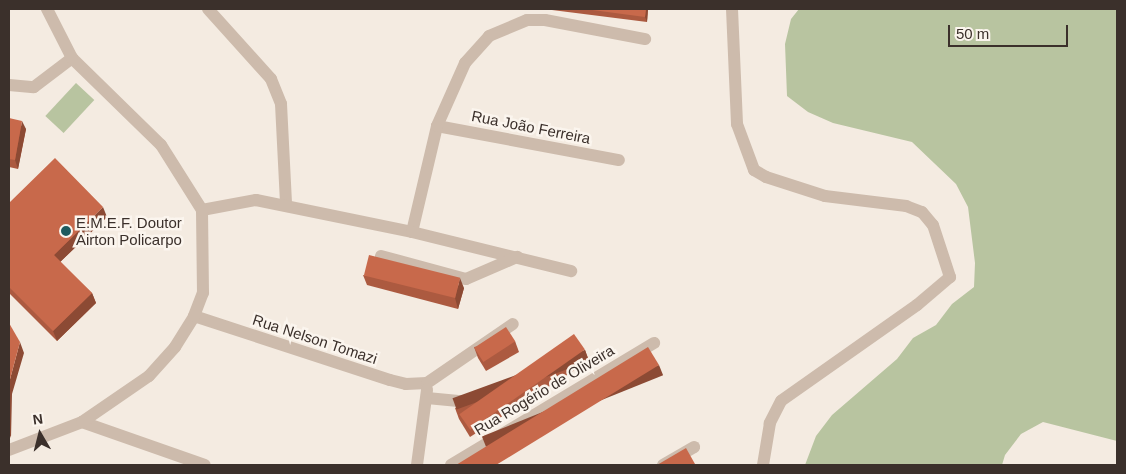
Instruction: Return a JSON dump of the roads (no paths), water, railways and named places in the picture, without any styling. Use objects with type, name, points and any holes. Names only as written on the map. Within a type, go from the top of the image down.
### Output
[{"type":"street","points":[[9,450],[82,422],[149,376],[175,347],[194,316],[203,293],[202,210],[161,145],[72,58],[47,9]]},
{"type":"street","points":[[208,9],[271,79],[281,104],[286,204]]},
{"type":"street","points":[[732,9],[737,124],[754,170],[766,177],[826,196],[906,206],[922,212],[933,225],[950,277],[917,305],[781,401],[770,423],[764,465]]},
{"type":"street","points":[[412,232],[437,126],[465,63],[489,36],[506,27],[527,20],[545,20],[645,39]]},
{"type":"street","points":[[9,85],[34,87],[72,58]]},
{"type":"street","name":"Rua João Ferreira","points":[[437,126],[618,160]]},
{"type":"street","points":[[202,210],[256,200],[286,204],[571,270]]},
{"type":"street","points":[[381,256],[466,279],[517,257]]},
{"type":"street","name":"Rua Nelson Tomazi","points":[[194,316],[390,380],[406,384],[427,383]]},
{"type":"street","points":[[417,465],[427,383],[513,324]]},
{"type":"street","name":"Rua Rogério de Oliveira","points":[[452,465],[654,343]]},
{"type":"street","points":[[426,398],[469,402],[491,389]]},
{"type":"street","points":[[82,422],[205,465]]},
{"type":"street","points":[[663,465],[694,447]]},
{"type":"place","name":"E.M.E.F. Doutor Airton Policarpo","points":[[66,231]]}]
